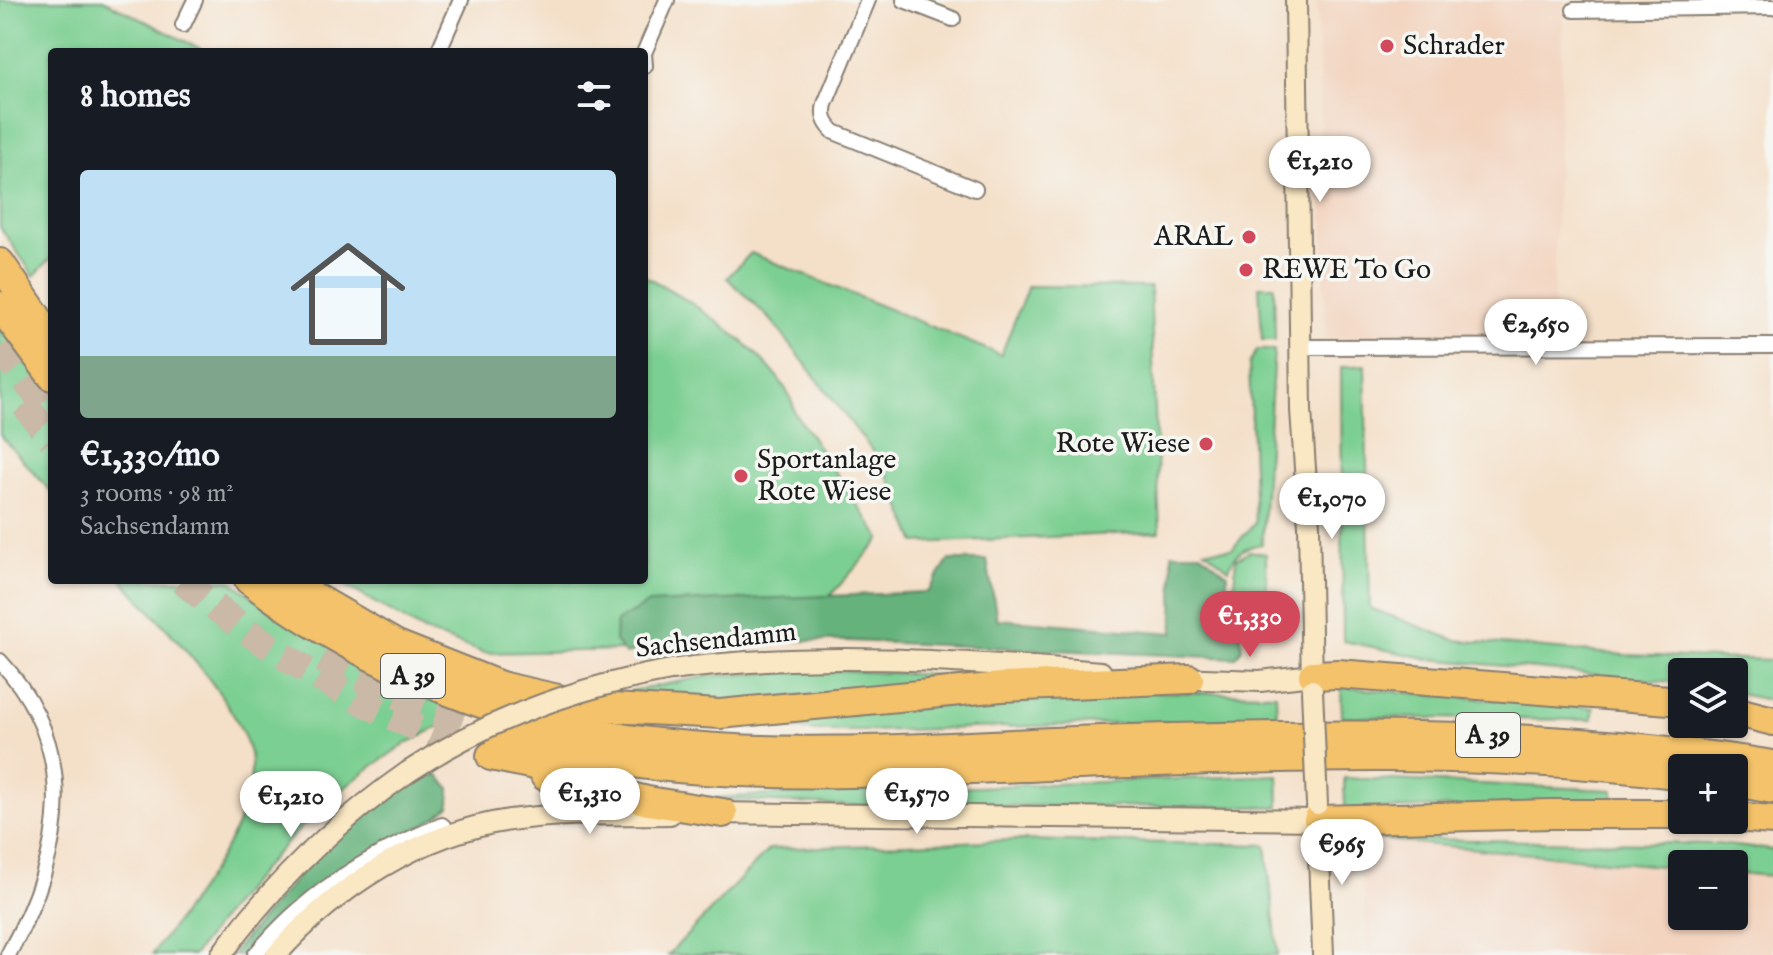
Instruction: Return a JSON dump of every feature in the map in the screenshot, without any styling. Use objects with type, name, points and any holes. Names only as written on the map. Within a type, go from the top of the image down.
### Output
[{"type":"highway","points":[[0,263],[48,335]]},
{"type":"highway","points":[[0,280],[48,336]]},
{"type":"highway","points":[[0,306],[48,371]]},
{"type":"highway","name":"A 39","points":[[255,584],[320,628],[391,666],[455,694],[535,720],[594,734],[703,748],[847,748],[1320,735],[1471,735],[1603,742],[1773,765]]},
{"type":"highway","points":[[292,584],[397,645],[566,710],[616,722],[847,748]]},
{"type":"highway","points":[[500,686],[594,707],[720,714],[1002,687],[1189,679]]},
{"type":"highway","points":[[1313,682],[1668,700]]},
{"type":"highway","points":[[1748,715],[1773,721]]},
{"type":"highway","name":"A 39","points":[[723,813],[594,790],[486,746],[625,782],[690,788],[812,787],[865,772],[1364,758],[1509,760],[1668,774]]},
{"type":"highway","points":[[1748,785],[1773,789]]},
{"type":"highway","points":[[1317,812],[1668,814]]},
{"type":"highway","points":[[1748,818],[1773,820]]},
{"type":"main road","points":[[1296,0],[1299,347],[1323,955]]},
{"type":"main road","name":"Sachsendamm","points":[[221,955],[274,889],[321,840],[408,772],[476,732],[530,708],[603,685],[671,670],[776,660],[851,659],[992,664],[1189,679],[1313,682]]},
{"type":"main road","points":[[276,955],[312,917],[360,880],[451,834],[488,824],[544,816],[1317,812]]},
{"type":"street","points":[[183,25],[195,0]]},
{"type":"street","points":[[440,48],[461,0]]},
{"type":"street","points":[[646,48],[667,0]]},
{"type":"street","points":[[868,0],[825,104],[823,112],[828,126],[834,132],[975,189]]},
{"type":"street","points":[[904,0],[953,19]]},
{"type":"street","points":[[1574,10],[1720,4],[1773,7]]},
{"type":"street","points":[[1299,347],[1773,346]]},
{"type":"street","points":[[0,661],[21,686],[41,722],[55,760],[57,782],[53,838],[42,886],[8,955]]},
{"type":"street","points":[[255,955],[308,902],[354,868],[442,825],[451,834]]},
{"type":"shaded area","points":[[1317,0],[1564,0],[1552,337],[1326,338]]},
{"type":"shaded area","points":[[1359,838],[1668,867],[1668,930],[1748,930],[1748,874],[1773,876],[1773,955],[1368,955]]},
{"type":"green space","points":[[0,0],[103,0],[199,48],[48,48],[48,261],[34,276],[0,227]]},
{"type":"green space","points":[[751,253],[1001,355],[1028,286],[1150,287],[1160,532],[916,543],[884,466],[772,321],[727,278]]},
{"type":"green space","name":"Sportanlage Rote Wiese","points":[[648,278],[709,315],[774,373],[788,394],[795,413],[881,539],[797,633],[694,640],[628,650],[484,653],[424,631],[343,584],[648,584]]},
{"type":"green space","points":[[1259,286],[1274,286],[1275,340],[1262,340]]},
{"type":"green space","points":[[0,325],[48,389],[48,489],[0,435]]},
{"type":"green space","points":[[1257,350],[1274,350],[1262,544],[1241,551],[1229,569],[1205,550],[1232,549],[1255,523],[1249,364]]},
{"type":"green space","points":[[1365,365],[1370,608],[1455,640],[1625,655],[1714,658],[1668,658],[1668,682],[1430,659],[1343,641],[1341,367]]},
{"type":"green space","points":[[1250,551],[1266,554],[1267,606],[1248,602],[1234,587],[1236,559]]},
{"type":"green space","points":[[1172,553],[1201,553],[1227,574],[1227,591],[1247,611],[1240,626],[1242,649],[1235,658],[849,641],[694,640],[625,654],[615,641],[616,622],[649,603],[928,592],[949,560],[987,560],[997,619],[1174,633]]},
{"type":"green space","points":[[126,584],[235,584],[277,615],[471,712],[406,744],[345,788],[264,867],[194,955],[152,955],[216,864],[242,813],[249,787],[251,762],[246,740],[218,691]]},
{"type":"green space","points":[[1748,659],[1773,660],[1773,701],[1748,696]]},
{"type":"green space","points":[[828,670],[1021,679],[712,703],[629,699],[631,691],[708,676]]},
{"type":"green space","points":[[1341,687],[1594,708],[1592,720],[1342,717]]},
{"type":"green space","points":[[1099,691],[1276,694],[1277,719],[867,731],[818,731],[742,724]]},
{"type":"green space","points":[[437,775],[450,788],[450,806],[423,825],[333,874],[300,902],[248,955],[231,955],[298,877],[351,825],[408,786]]},
{"type":"green space","points":[[1278,775],[1279,807],[835,805],[698,798]]},
{"type":"green space","points":[[1344,778],[1613,790],[1612,803],[1345,810]]},
{"type":"green space","points":[[1359,838],[1716,844],[1773,850],[1773,876],[1748,874],[1748,850],[1668,850],[1668,867]]},
{"type":"green space","points":[[1017,840],[1266,845],[1278,955],[668,955],[769,849]]},
{"type":"tunnel","points":[[0,347],[48,410]]},
{"type":"tunnel","points":[[25,405],[48,435]]},
{"type":"tunnel","points":[[187,584],[248,632],[318,677],[392,716],[469,749]]},
{"type":"tunnel","points":[[322,659],[434,713],[499,735]]},
{"type":"place","name":"Schrader","points":[[1387,46]]},
{"type":"place","name":"ARAL","points":[[1249,237]]},
{"type":"place","name":"REWE To Go","points":[[1246,270]]},
{"type":"place","name":"Rote Wiese","points":[[1206,444]]},
{"type":"place","name":"Sportanlage Rote Wiese","points":[[741,476]]}]
